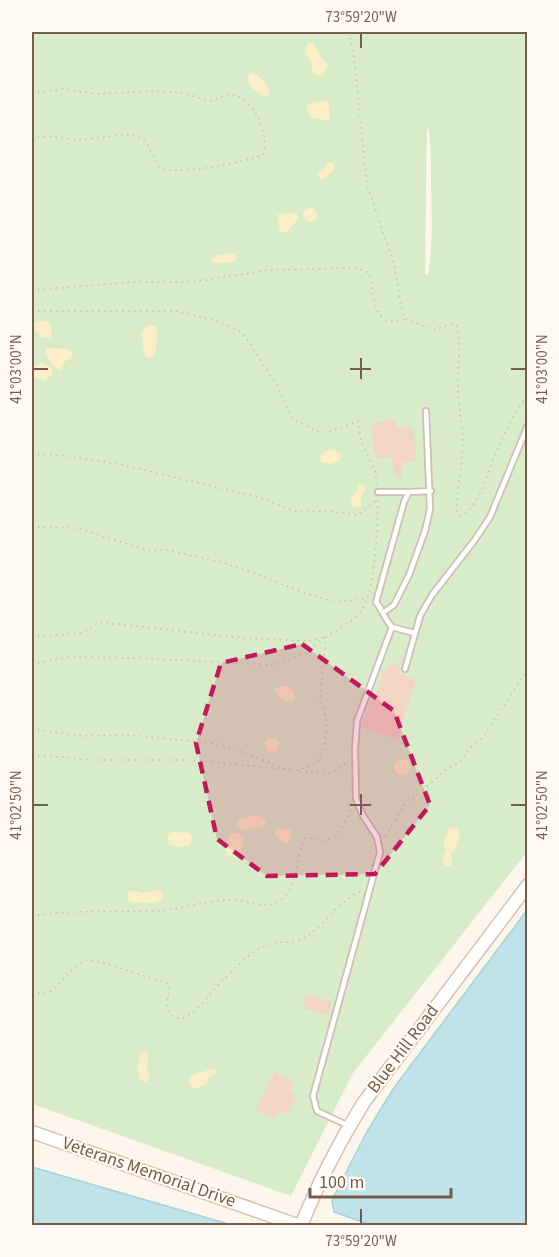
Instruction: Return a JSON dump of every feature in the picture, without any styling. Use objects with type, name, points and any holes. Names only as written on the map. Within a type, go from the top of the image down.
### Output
[{"type":"street","name":"Blue Hill Road","points":[[300,1226],[349,1126],[380,1078],[528,885]]},
{"type":"street","name":"Veterans Memorial Drive","points":[[32,1132],[300,1226]]},
{"type":"lane","points":[[384,612],[394,605],[409,575],[430,509],[426,411]]},
{"type":"lane","points":[[405,669],[414,633],[432,595],[490,517],[528,425]]},
{"type":"lane","points":[[378,492],[431,491]]},
{"type":"lane","points":[[409,492],[404,502],[376,602],[384,612],[386,621],[392,627],[414,633]]},
{"type":"lane","points":[[349,1126],[316,1112],[313,1096],[380,849],[377,837],[362,814],[357,798],[355,749],[357,721],[392,627]]},
{"type":"path","points":[[349,32],[354,57],[367,185],[395,268],[402,312],[406,319]]},
{"type":"path","points":[[32,93],[63,89],[97,94],[153,91],[183,93],[211,101],[230,94],[240,98],[251,107],[259,118],[265,149],[263,155],[242,162],[174,171],[160,168],[145,141],[130,135],[78,140],[48,136],[32,138]]},
{"type":"path","points":[[32,290],[133,282],[192,282],[270,270],[357,268],[369,273],[378,314],[384,320],[406,319],[434,330],[450,324],[457,326],[460,346],[458,388],[463,444],[457,512],[461,516],[466,514],[474,503],[499,445],[518,407],[528,395]]},
{"type":"path","points":[[32,311],[176,311],[220,322],[238,330],[264,363],[292,419],[319,432],[329,432],[358,421],[362,441],[375,471],[378,492],[376,553],[367,598],[359,615],[304,654],[274,665],[68,657],[32,664]]},
{"type":"path","points":[[32,454],[68,456],[123,465],[249,495],[298,512],[329,511],[357,515],[378,500]]},
{"type":"path","points":[[32,526],[77,528],[150,550],[167,550],[224,563],[328,600],[348,601],[367,598]]},
{"type":"path","points":[[32,637],[82,633],[99,622],[242,638],[311,641],[326,637]]},
{"type":"path","points":[[296,770],[318,762],[325,742],[327,723],[320,698],[326,637]]},
{"type":"path","points":[[380,849],[383,838],[407,801],[447,769],[460,762],[470,748],[483,737],[528,669]]},
{"type":"path","points":[[32,729],[83,736],[130,735],[220,744],[290,770]]},
{"type":"path","points":[[32,756],[91,760],[190,760],[335,773],[352,755],[352,766]]},
{"type":"path","points":[[32,916],[86,910],[151,911],[230,900],[252,901],[263,905],[277,903],[287,894],[294,877],[301,845],[306,838],[327,840],[338,833],[347,820],[353,803]]},
{"type":"path","points":[[32,994],[52,991],[76,966],[86,960],[100,962],[169,984],[167,1008],[176,1019],[184,1018],[202,1004],[216,986],[252,954],[272,943],[302,940],[347,897],[368,888]]},
{"type":"highlighted area","points":[[302,644],[394,711],[430,805],[375,874],[267,876],[217,839],[196,743],[221,663]]},
{"type":"green space","points":[[32,32],[527,32],[527,852],[353,1073],[291,1196],[32,1104]],"holes":[[[427,124],[432,230],[428,274],[425,275]]]},
{"type":"sand","points":[[309,42],[314,43],[318,53],[327,64],[323,75],[313,74],[306,51]]},
{"type":"sand","points":[[251,73],[264,81],[269,95],[264,97],[250,86],[247,77]]},
{"type":"sand","points":[[326,100],[330,110],[329,121],[310,117],[307,104]]},
{"type":"sand","points":[[329,162],[335,165],[333,171],[324,179],[320,179],[318,174]]},
{"type":"sand","points":[[310,208],[315,210],[317,215],[315,220],[310,222],[305,220],[303,215],[305,210]]},
{"type":"sand","points":[[292,212],[297,215],[298,219],[286,233],[280,231],[277,215]]},
{"type":"sand","points":[[234,253],[237,258],[234,262],[212,263],[215,256]]},
{"type":"sand","points":[[36,321],[47,321],[51,325],[52,335],[49,338],[42,338],[32,326]]},
{"type":"sand","points":[[146,326],[156,326],[157,342],[153,357],[146,357],[141,334]]},
{"type":"sand","points":[[47,348],[68,349],[73,353],[72,358],[65,361],[61,370],[58,369],[53,366],[45,352]]},
{"type":"sand","points":[[43,363],[52,368],[53,374],[44,381],[32,377],[32,367]]},
{"type":"sand","points":[[331,449],[341,454],[340,461],[330,464],[322,462],[320,456]]},
{"type":"sand","points":[[360,484],[364,485],[365,489],[361,497],[361,506],[357,508],[352,506],[351,499]]},
{"type":"sand","points":[[288,686],[294,692],[295,700],[286,702],[275,692],[275,689]]},
{"type":"sand","points":[[272,738],[277,740],[279,745],[277,750],[272,752],[267,750],[265,745],[267,740]]},
{"type":"sand","points":[[402,759],[410,767],[402,775],[394,767]]},
{"type":"sand","points":[[258,815],[265,819],[266,823],[262,827],[244,831],[236,826],[238,819]]},
{"type":"sand","points":[[275,829],[291,830],[291,838],[286,844],[275,836]]},
{"type":"sand","points":[[449,829],[458,829],[459,836],[455,850],[451,852],[452,864],[447,867],[442,862],[446,849],[443,843]]},
{"type":"sand","points":[[172,832],[189,833],[192,837],[190,845],[178,847],[167,843],[168,835]]},
{"type":"sand","points":[[231,833],[238,833],[244,839],[240,853],[235,858],[226,855],[225,847]]},
{"type":"sand","points":[[133,890],[142,893],[160,890],[164,896],[154,902],[130,902],[127,897],[128,892]]},
{"type":"sand","points":[[144,1051],[148,1054],[147,1069],[150,1078],[146,1082],[140,1080],[138,1069],[139,1055]]},
{"type":"sand","points":[[217,1070],[217,1073],[209,1077],[207,1084],[198,1088],[191,1087],[189,1081],[192,1075]]},
{"type":"water","points":[[527,910],[527,1225],[371,1225],[334,1212],[332,1200],[366,1133],[393,1089]]},
{"type":"water","points":[[32,1167],[232,1225],[32,1225]]},
{"type":"building","points":[[395,419],[397,428],[412,426],[416,448],[416,461],[402,463],[402,477],[394,477],[392,457],[376,459],[371,431],[376,422]]},
{"type":"building","points":[[391,663],[401,666],[399,674],[416,679],[397,740],[361,727],[373,693],[376,695],[385,668],[389,669]]},
{"type":"building","points":[[306,995],[331,1001],[328,1015],[303,1009]]},
{"type":"building","points":[[275,1072],[294,1081],[289,1091],[297,1095],[288,1114],[280,1111],[275,1119],[255,1110]]}]
